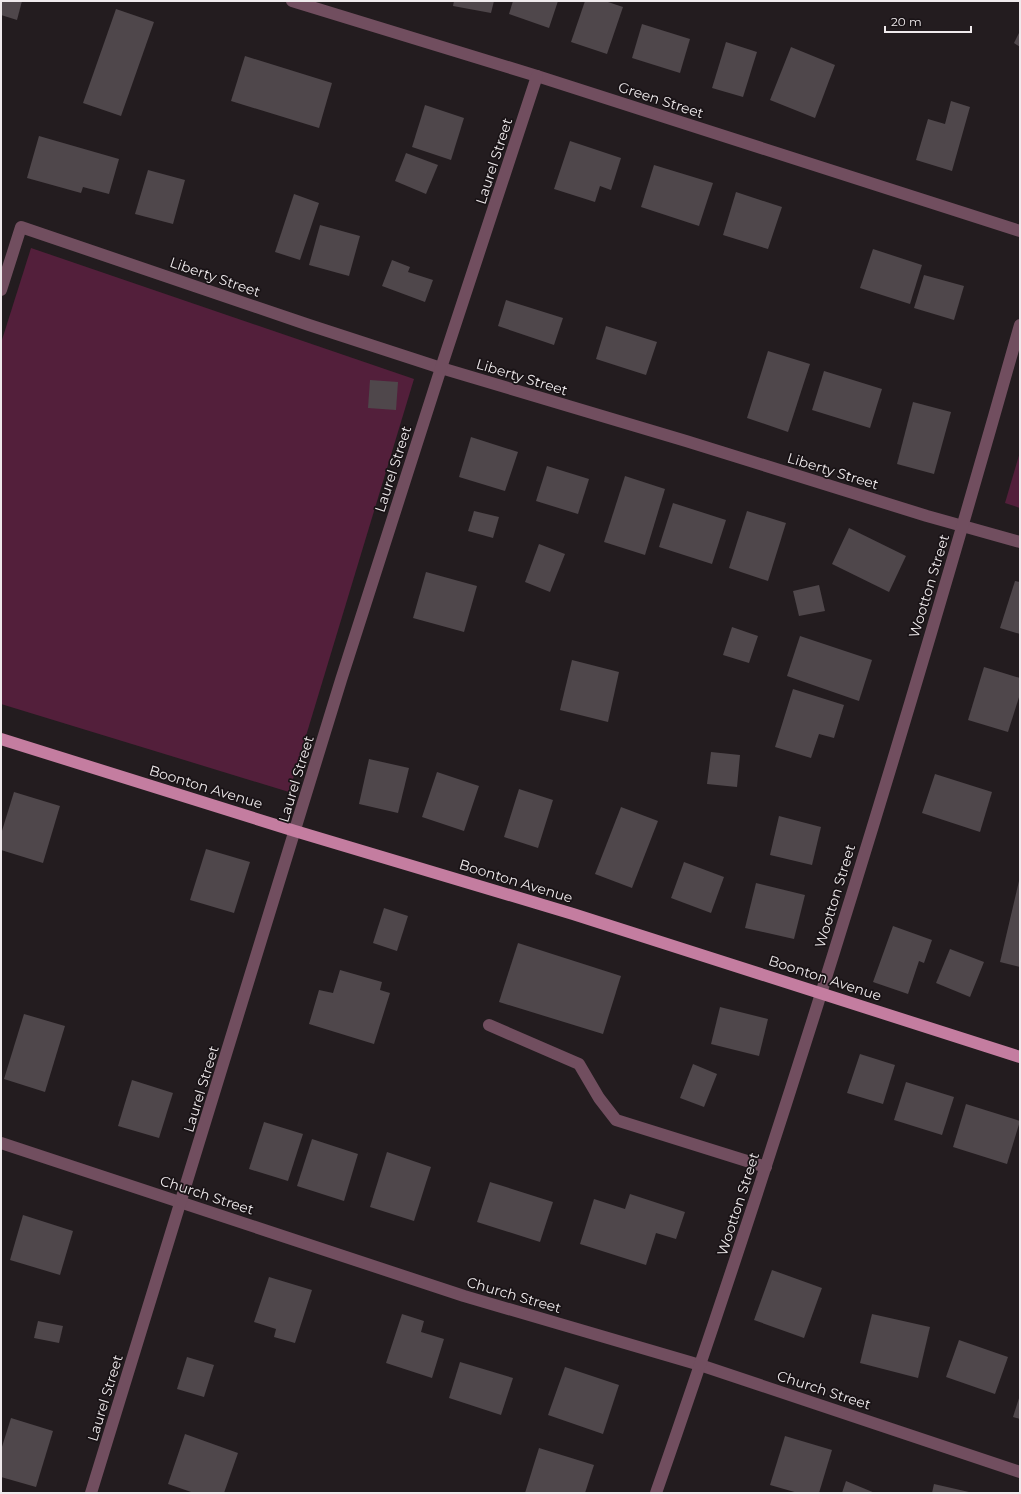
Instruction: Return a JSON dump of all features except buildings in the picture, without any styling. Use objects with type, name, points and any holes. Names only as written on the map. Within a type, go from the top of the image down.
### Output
[{"type":"main road","name":"Boonton Avenue","points":[[1,739],[296,831],[573,914],[822,992],[1020,1057]]},
{"type":"street","name":"Green Street","points":[[292,1],[538,76],[1020,231]]},
{"type":"street","name":"Laurel Street","points":[[91,1493],[182,1202],[341,680],[440,368],[538,76]]},
{"type":"street","name":"Liberty Street","points":[[1,290],[20,227],[440,368],[686,441],[927,516],[1020,542]]},
{"type":"street","name":"Wootton Street","points":[[656,1493],[766,1167],[822,992],[963,526],[1020,325]]},
{"type":"street","points":[[489,1025],[579,1064],[599,1098],[616,1120],[766,1167]]},
{"type":"street","name":"Church Street","points":[[1,1143],[464,1296],[700,1365],[1020,1472]]},
{"type":"shaded area","points":[[31,248],[414,379],[289,792],[1,704],[1,343]]},
{"type":"shaded area","points":[[1020,452],[1020,508],[1005,503]]}]
